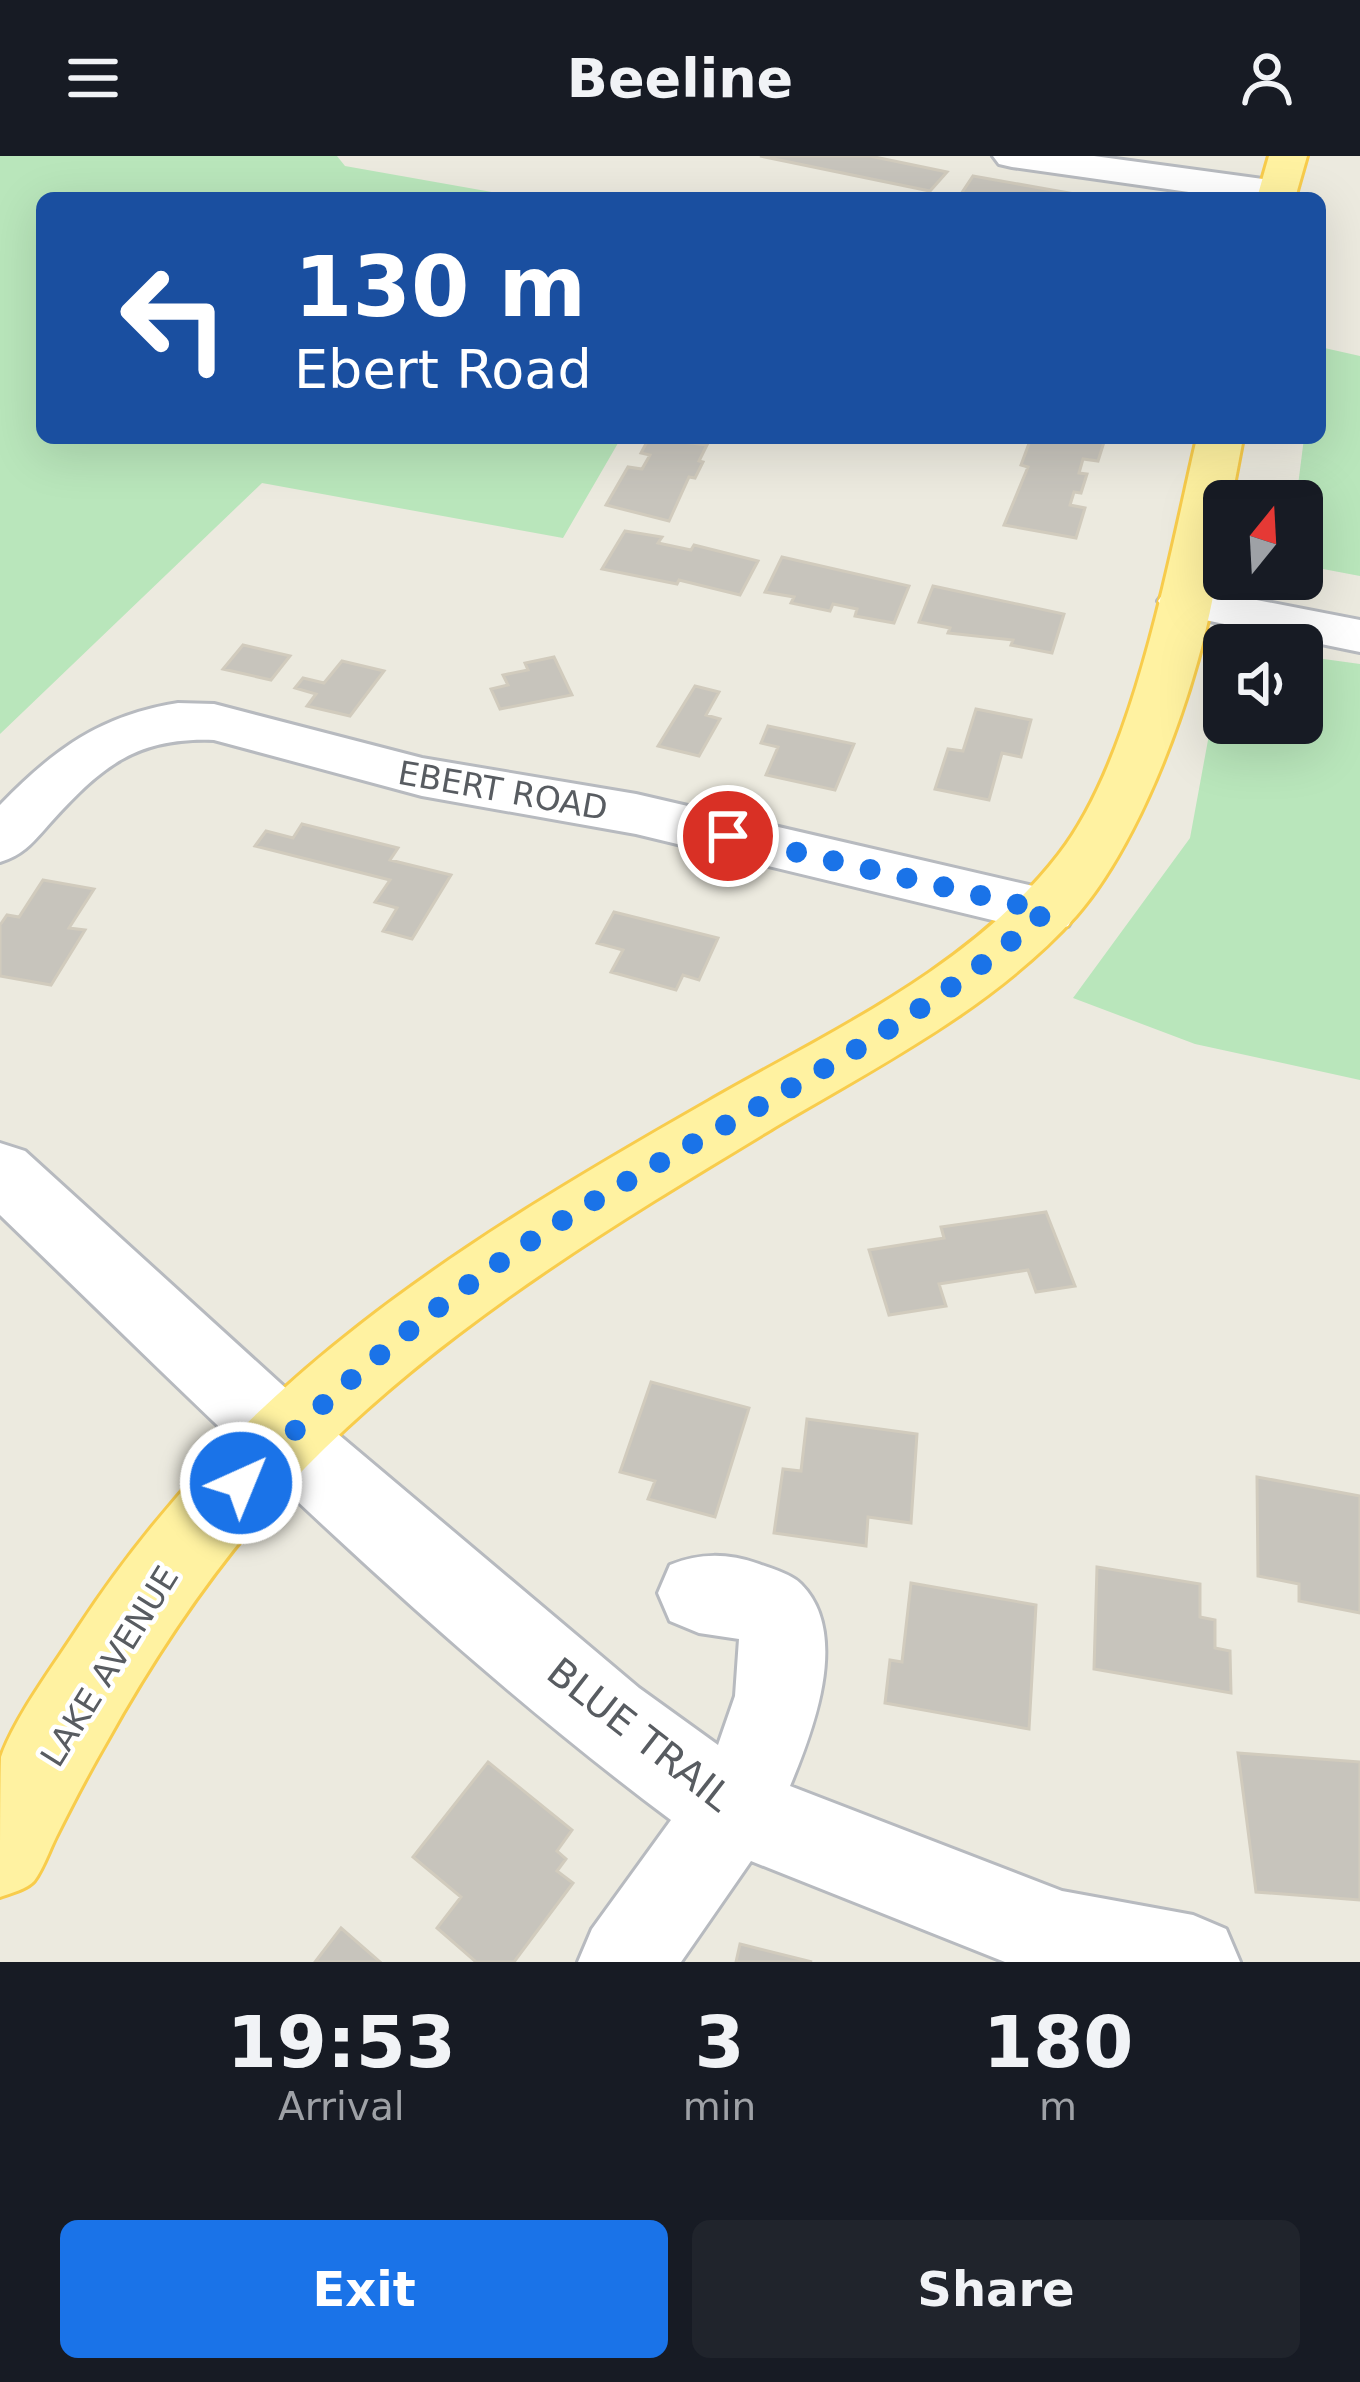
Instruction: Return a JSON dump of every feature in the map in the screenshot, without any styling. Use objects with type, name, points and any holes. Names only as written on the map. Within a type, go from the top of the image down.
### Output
[{"type":"main road","name":"LAKE AVENUE","points":[[0,1852],[93,1682],[160,1582],[218,1506],[378,1352],[551,1227],[988,964],[1046,911],[1084,864],[1130,776],[1184,601],[1219,444]]},
{"type":"street","points":[[1012,156],[1281,182]]},
{"type":"street","points":[[1184,601],[1360,636]]},
{"type":"street","name":"EBERT ROAD","points":[[0,842],[50,788],[113,736],[142,724],[182,718],[214,722],[422,777],[636,814],[1046,911]]},
{"type":"street","name":"BLUE TRAIL","points":[[0,1171],[285,1438],[608,1719],[730,1808],[1062,1938],[1193,1962]]},
{"type":"street","points":[[625,1962],[730,1808],[772,1729],[781,1695],[782,1636],[767,1608],[699,1593]]},
{"type":"green space","points":[[0,156],[337,156],[345,166],[491,192],[36,192],[36,444],[618,444],[563,538],[262,483],[0,734]]},
{"type":"green space","points":[[1326,348],[1360,356],[1360,576],[1323,569],[1323,480],[1299,480],[1303,444],[1326,444]]},
{"type":"green space","points":[[1323,659],[1360,664],[1360,1080],[1195,1044],[1073,998],[1190,838],[1207,744],[1323,744]]},
{"type":"building","points":[[760,156],[870,156],[947,172],[930,191]]},
{"type":"building","points":[[973,176],[1063,192],[962,192]]},
{"type":"building","points":[[646,444],[707,445],[695,478],[689,477],[669,521],[606,505],[628,467],[642,469],[650,455],[641,453]]},
{"type":"building","points":[[1029,444],[1103,444],[1098,461],[1083,459],[1079,473],[1087,474],[1081,493],[1074,492],[1070,505],[1085,508],[1076,538],[1004,525],[1028,467],[1021,465]]},
{"type":"building","points":[[625,531],[662,537],[658,543],[691,550],[694,545],[758,561],[740,595],[602,569]]},
{"type":"building","points":[[782,557],[909,586],[894,623],[855,616],[857,609],[833,604],[830,611],[791,603],[794,597],[765,592]]},
{"type":"building","points":[[933,586],[1064,614],[1052,653],[1011,645],[1013,640],[948,633],[950,628],[919,622]]},
{"type":"building","points":[[243,645],[290,656],[271,680],[223,669]]},
{"type":"building","points":[[554,657],[572,695],[500,709],[491,689],[508,685],[503,675],[528,670],[525,663]]},
{"type":"building","points":[[342,661],[384,671],[350,716],[307,706],[316,694],[295,688],[303,678],[324,683]]},
{"type":"building","points":[[695,686],[719,692],[706,715],[720,719],[699,756],[658,746]]},
{"type":"building","points":[[976,709],[1031,720],[1021,757],[1002,753],[989,800],[935,789],[948,749],[963,751]]},
{"type":"building","points":[[768,726],[854,744],[835,790],[766,775],[778,747],[761,743]]},
{"type":"building","points":[[302,824],[398,848],[390,860],[451,875],[412,939],[383,931],[397,908],[375,902],[390,880],[255,846],[266,831],[293,838]]},
{"type":"building","points":[[43,880],[94,889],[69,928],[85,930],[51,985],[0,976],[0,925],[7,915],[19,917]]},
{"type":"building","points":[[614,912],[718,938],[699,980],[683,975],[676,990],[611,972],[623,950],[597,943]]},
{"type":"building","points":[[1046,1212],[1075,1286],[1036,1292],[1028,1270],[939,1284],[946,1306],[889,1315],[869,1250],[944,1238],[941,1227]]},
{"type":"building","points":[[651,1382],[749,1408],[715,1517],[648,1499],[655,1481],[620,1472]]},
{"type":"building","points":[[807,1419],[917,1434],[911,1523],[868,1517],[866,1546],[774,1533],[783,1469],[801,1471]]},
{"type":"building","points":[[1257,1477],[1360,1496],[1360,1613],[1299,1601],[1299,1584],[1258,1576]]},
{"type":"building","points":[[1097,1567],[1200,1584],[1200,1617],[1215,1620],[1215,1648],[1230,1651],[1231,1693],[1094,1669]]},
{"type":"building","points":[[911,1583],[1036,1605],[1029,1729],[885,1703],[890,1660],[902,1662]]},
{"type":"building","points":[[1238,1753],[1360,1762],[1360,1900],[1256,1892]]},
{"type":"building","points":[[488,1762],[572,1830],[557,1851],[566,1859],[557,1871],[573,1883],[514,1962],[476,1962],[437,1928],[461,1897],[413,1857]]},
{"type":"building","points":[[341,1928],[380,1962],[315,1962]]},
{"type":"building","points":[[740,1944],[812,1962],[736,1962]]},
{"type":"route","points":[[241,1483],[378,1352],[469,1283],[551,1227],[918,1010],[988,964],[1046,911],[728,836]]}]
